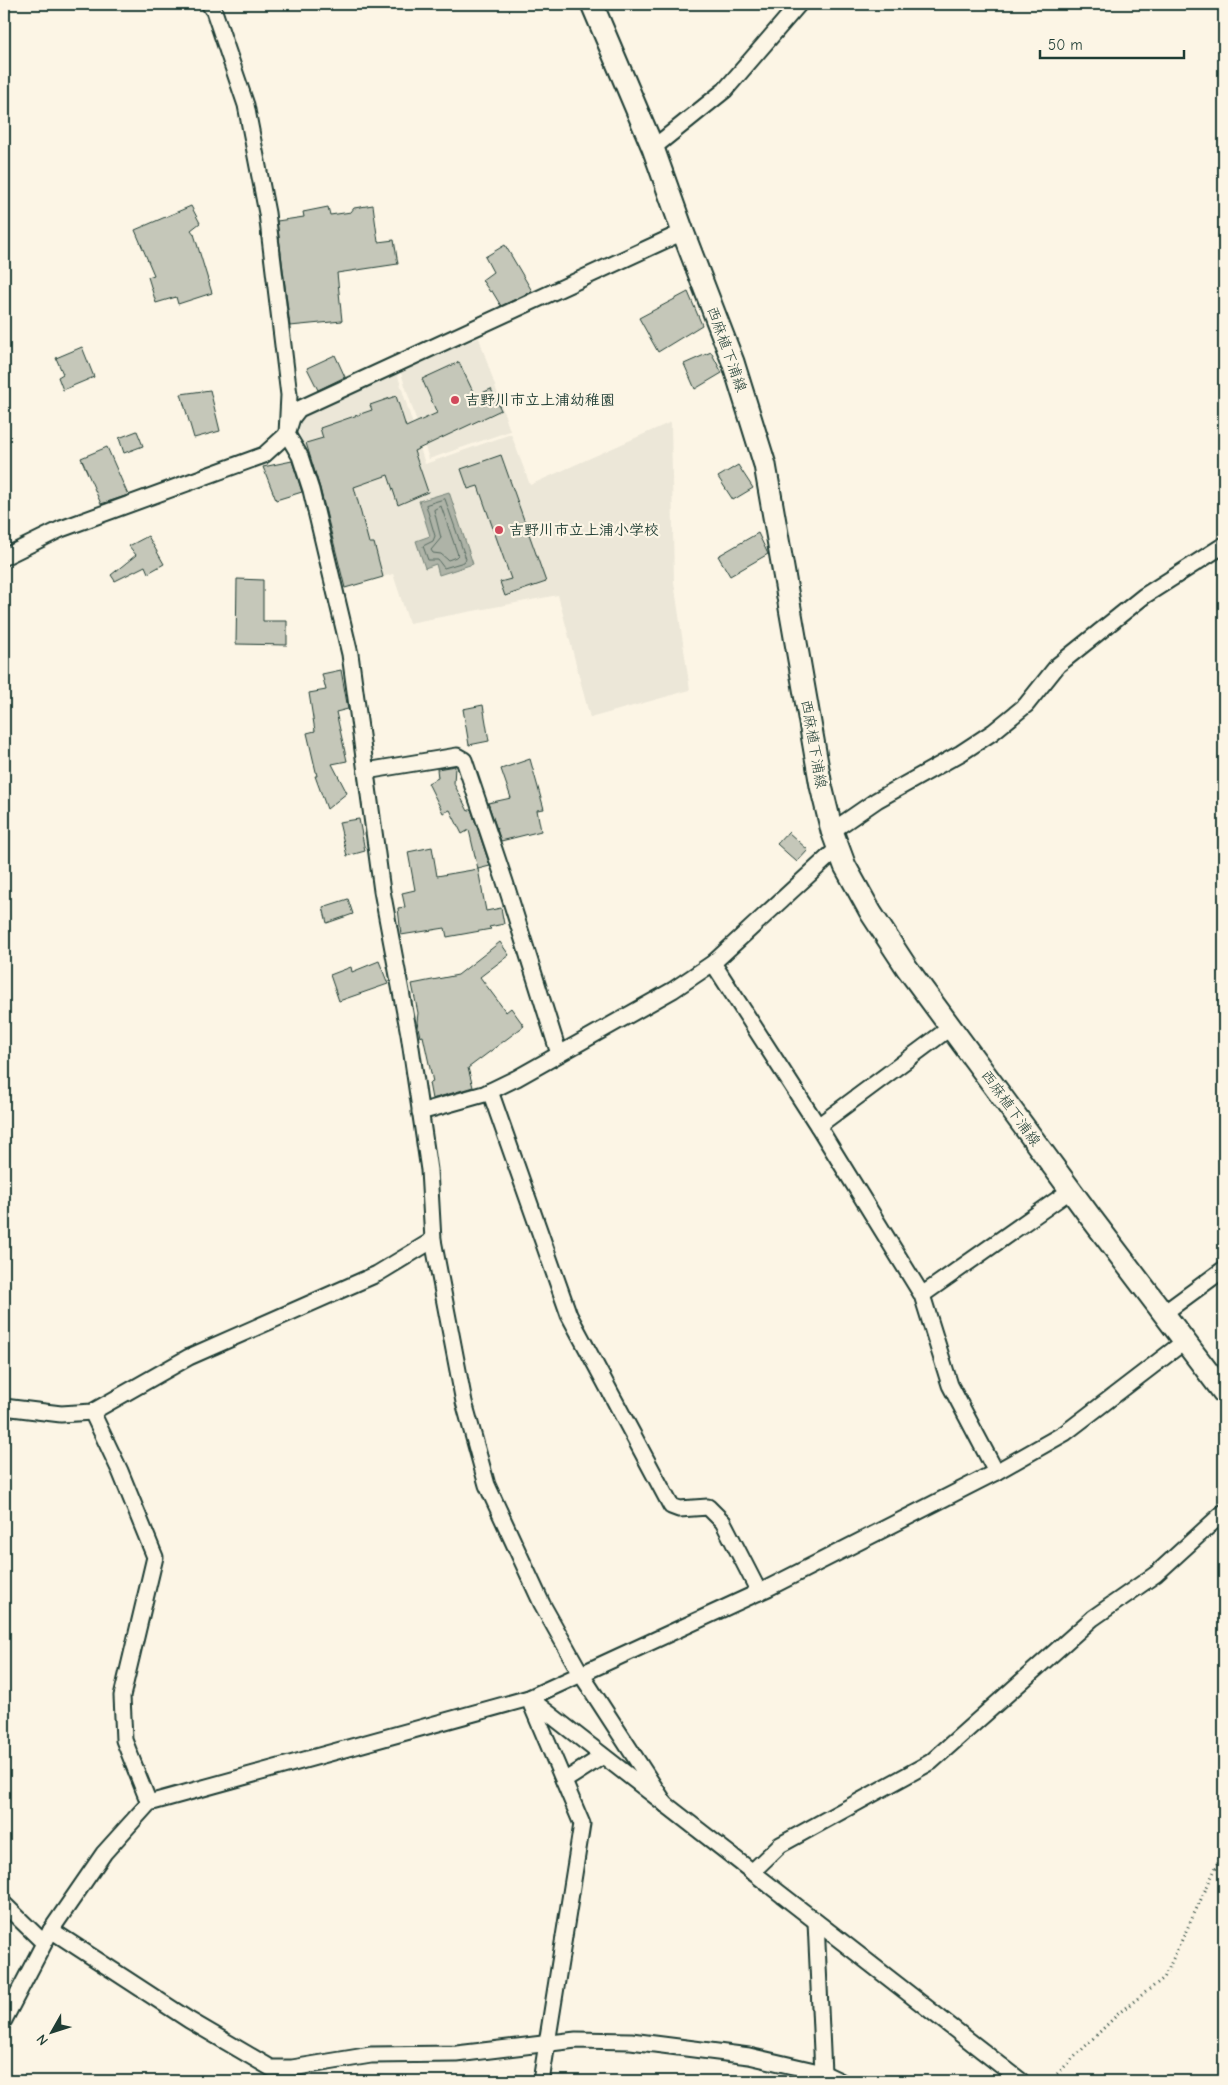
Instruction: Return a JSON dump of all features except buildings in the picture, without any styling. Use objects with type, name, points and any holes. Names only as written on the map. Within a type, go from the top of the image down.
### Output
[{"type":"main road","name":"西麻植下浦線","points":[[592,4],[653,148],[733,362],[765,465],[821,786],[835,840],[845,866],[871,913],[907,968],[1224,1393]]},
{"type":"street","points":[[209,4],[214,11],[246,105],[267,213],[289,395],[287,434],[300,456],[311,490],[350,654],[382,891],[409,1034],[429,1170],[433,1240],[464,1402],[487,1485],[542,1604],[581,1674],[666,1805]]},
{"type":"street","points":[[653,148],[725,90],[798,4]]},
{"type":"street","points":[[4,557],[61,529],[264,456],[287,434],[292,418],[299,409],[683,232]]},
{"type":"street","points":[[420,1112],[490,1091],[673,990],[713,962],[877,800],[961,753],[992,732],[1026,705],[1058,665],[1144,596],[1224,545]]},
{"type":"street","points":[[366,771],[457,756],[464,760],[505,882],[559,1054]]},
{"type":"street","points":[[713,962],[818,1126],[922,1295],[950,1385],[996,1472]]},
{"type":"street","points":[[818,1126],[951,1027]]},
{"type":"street","points":[[490,1091],[569,1315],[640,1450],[671,1506],[680,1509],[708,1508],[723,1522],[759,1592]]},
{"type":"street","points":[[922,1295],[1071,1190]]},
{"type":"street","points":[[4,1407],[61,1414],[92,1412],[189,1357],[377,1274],[433,1240]]},
{"type":"street","points":[[1164,1313],[1224,1270]]},
{"type":"street","points":[[4,2020],[47,1936],[104,1853],[149,1803],[528,1698],[759,1592],[996,1472],[1064,1433],[1185,1340]]},
{"type":"street","points":[[92,1412],[120,1471],[155,1557],[122,1696],[124,1740],[149,1803]]},
{"type":"street","points":[[752,1872],[780,1844],[931,1762],[1092,1618],[1156,1574],[1224,1512]]},
{"type":"street","points":[[528,1698],[1021,2081]]},
{"type":"street","points":[[528,1698],[582,1824],[541,2081]]},
{"type":"street","points":[[564,1781],[603,1756]]},
{"type":"street","points":[[4,1904],[47,1936],[270,2068],[292,2068],[371,2054],[457,2054],[546,2042],[576,2040],[631,2041],[749,2056],[823,2073],[840,2081]]},
{"type":"street","points":[[816,1922],[823,2073]]},
{"type":"path","points":[[1050,2081],[1120,2012],[1164,1978],[1219,1861],[1224,1855]]},
{"type":"shaded area","name":"吉野川市立上浦幼稚園","points":[[479,338],[510,431],[429,459],[400,370]]},
{"type":"shaded area","name":"吉野川市立上浦小学校","points":[[397,373],[425,464],[511,434],[530,485],[671,422],[674,582],[690,690],[590,718],[558,595],[409,623],[393,574],[342,589],[296,420]]},
{"type":"water","points":[[449,492],[473,564],[439,575],[436,564],[425,568],[416,541],[430,536],[419,501]]},
{"type":"place","name":"吉野川市立上浦幼稚園","points":[[455,400]]},
{"type":"place","name":"吉野川市立上浦小学校","points":[[499,530]]}]
